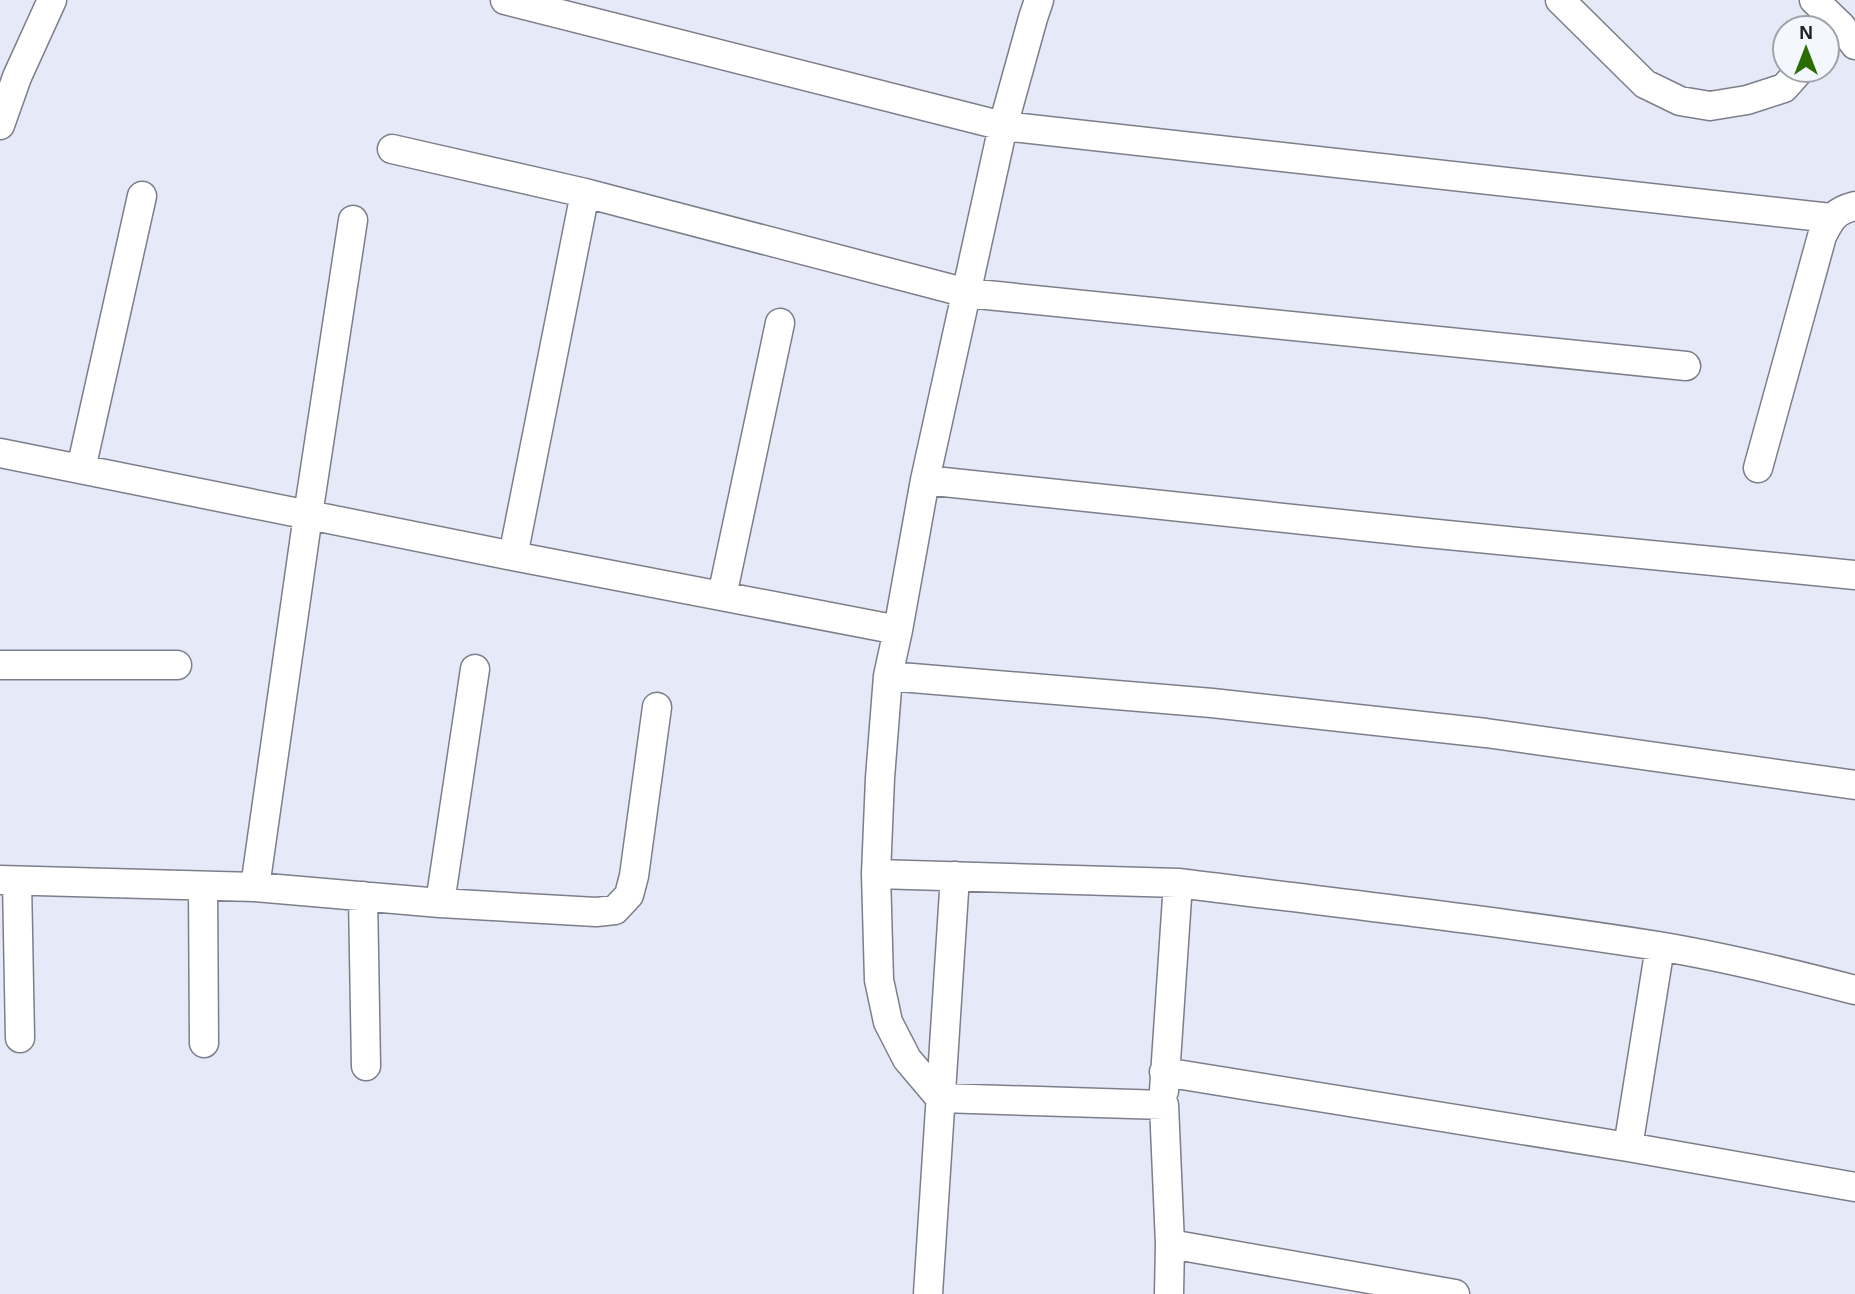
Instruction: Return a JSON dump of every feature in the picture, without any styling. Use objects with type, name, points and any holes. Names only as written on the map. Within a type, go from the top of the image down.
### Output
[{"type":"street","points":[[0,125],[16,77],[51,0]]},
{"type":"street","points":[[505,0],[1003,126],[1843,212]]},
{"type":"street","points":[[1039,0],[1003,126],[925,480],[888,676],[876,874],[879,980],[888,1022],[907,1059],[940,1098],[1164,1105]]},
{"type":"street","points":[[1560,0],[1645,85],[1680,101],[1710,106],[1747,100],[1784,88],[1788,84]]},
{"type":"street","points":[[1814,0],[1844,31]]},
{"type":"street","points":[[392,149],[585,193],[967,293],[1686,366]]},
{"type":"street","points":[[513,556],[585,193]]},
{"type":"street","points":[[81,470],[142,196]]},
{"type":"street","points":[[1758,468],[1822,236],[1843,212]]},
{"type":"street","points":[[255,887],[307,515],[353,220]]},
{"type":"street","points":[[722,596],[780,323]]},
{"type":"street","points":[[0,453],[898,630]]},
{"type":"street","points":[[925,480],[1855,575]]},
{"type":"street","points":[[0,665],[177,665]]},
{"type":"street","points":[[440,903],[475,669]]},
{"type":"street","points":[[888,676],[1212,704],[1473,732],[1855,785]]},
{"type":"street","points":[[20,1038],[8,881],[255,887],[440,903],[596,912],[615,910],[629,895],[634,876],[657,708]]},
{"type":"street","points":[[876,874],[1178,883],[1660,947],[1794,974],[1855,990]]},
{"type":"street","points":[[928,1294],[955,876]]},
{"type":"street","points":[[1169,1294],[1170,1244],[1164,1072],[1178,883]]},
{"type":"street","points":[[204,886],[204,1044]]},
{"type":"street","points":[[363,896],[366,1066]]},
{"type":"street","points":[[1629,1147],[1660,947]]},
{"type":"street","points":[[1164,1072],[1629,1147],[1855,1187]]},
{"type":"street","points":[[1170,1244],[1455,1294]]}]
